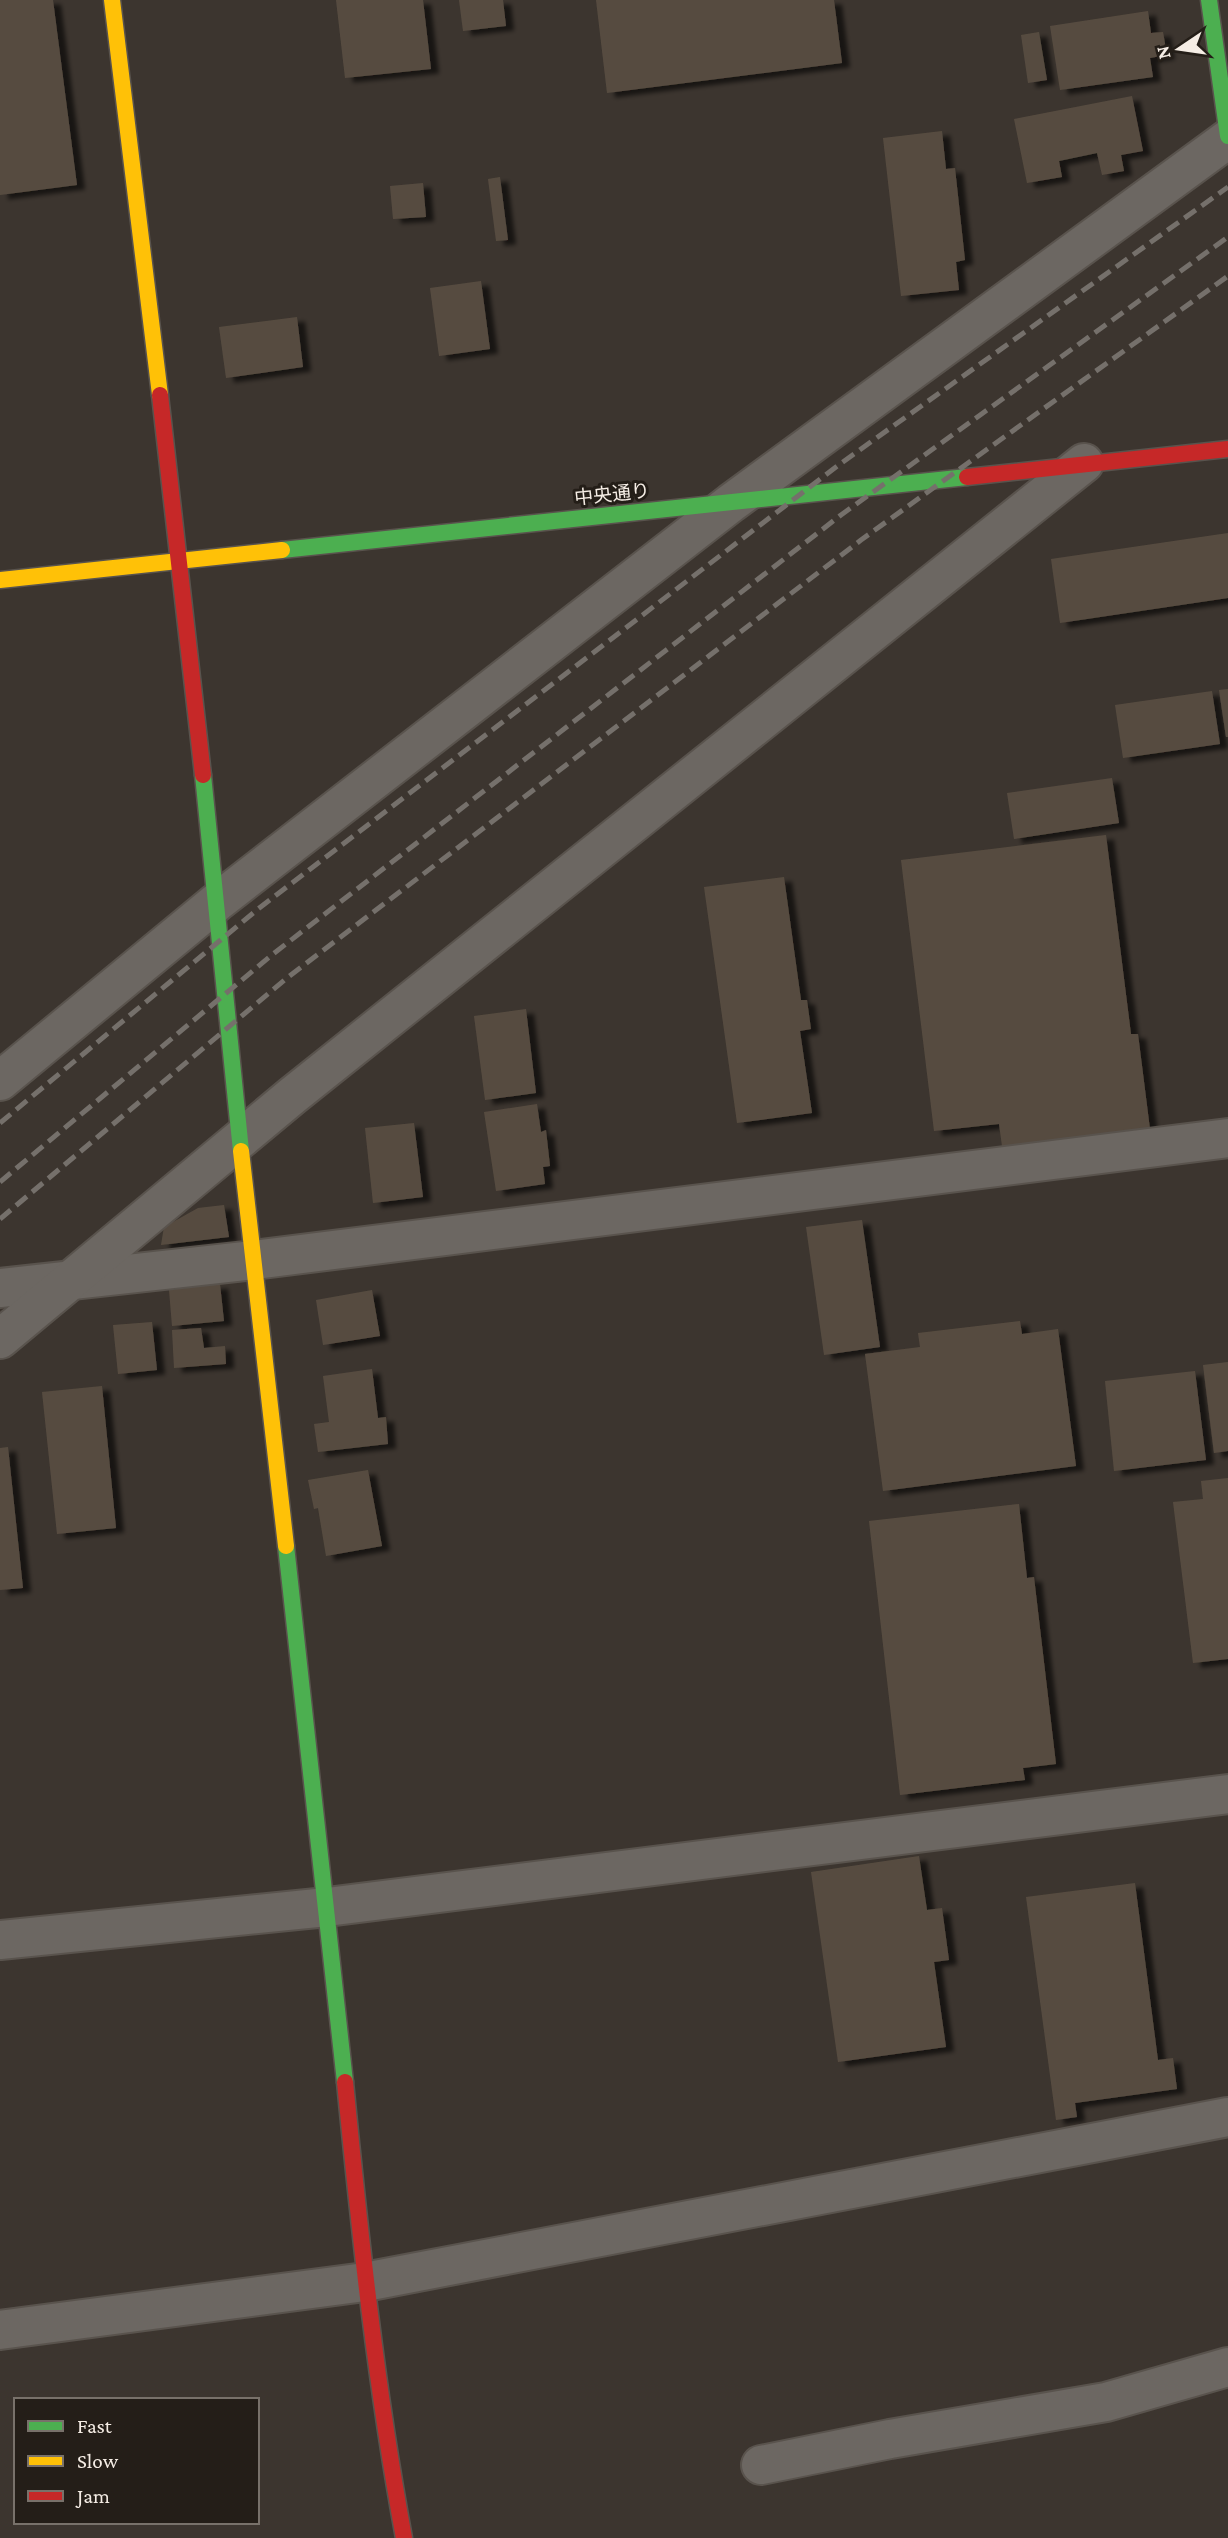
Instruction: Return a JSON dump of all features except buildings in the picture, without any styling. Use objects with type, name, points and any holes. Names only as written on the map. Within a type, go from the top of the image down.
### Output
[{"type":"street","points":[[112,0],[180,560],[218,902],[240,1139],[327,1907],[365,2282],[387,2445],[404,2538]]},
{"type":"street","points":[[0,1081],[218,902],[731,503],[1228,137],[1209,0]]},
{"type":"street","name":"中央通り","points":[[0,580],[1228,449]]},
{"type":"street","points":[[0,1339],[240,1139],[1084,463]]},
{"type":"street","points":[[0,1288],[254,1261],[1228,1138]]},
{"type":"street","points":[[0,1940],[327,1907],[1228,1794]]},
{"type":"street","points":[[0,2330],[365,2282],[1228,2117]]},
{"type":"street","points":[[761,2465],[890,2439],[1106,2402],[1228,2367]]},
{"type":"railway","points":[[0,1123],[258,909],[840,464],[1228,187]]},
{"type":"railway","points":[[0,1182],[273,954],[841,515],[1228,237]]},
{"type":"railway","points":[[0,1219],[287,978],[861,540],[1228,276]]},
{"type":"traffic: fast","points":[[1209,0],[1228,136]]},
{"type":"traffic: fast","points":[[282,550],[967,477]]},
{"type":"traffic: fast","points":[[203,775],[241,1151]]},
{"type":"traffic: fast","points":[[286,1546],[345,2082]]},
{"type":"traffic: slow","points":[[112,0],[160,395]]},
{"type":"traffic: slow","points":[[0,580],[282,550]]},
{"type":"traffic: slow","points":[[241,1151],[286,1546]]},
{"type":"traffic: jam","points":[[160,395],[203,775]]},
{"type":"traffic: jam","points":[[967,477],[1228,449]]},
{"type":"traffic: jam","points":[[345,2082],[377,2368],[404,2538]]}]
